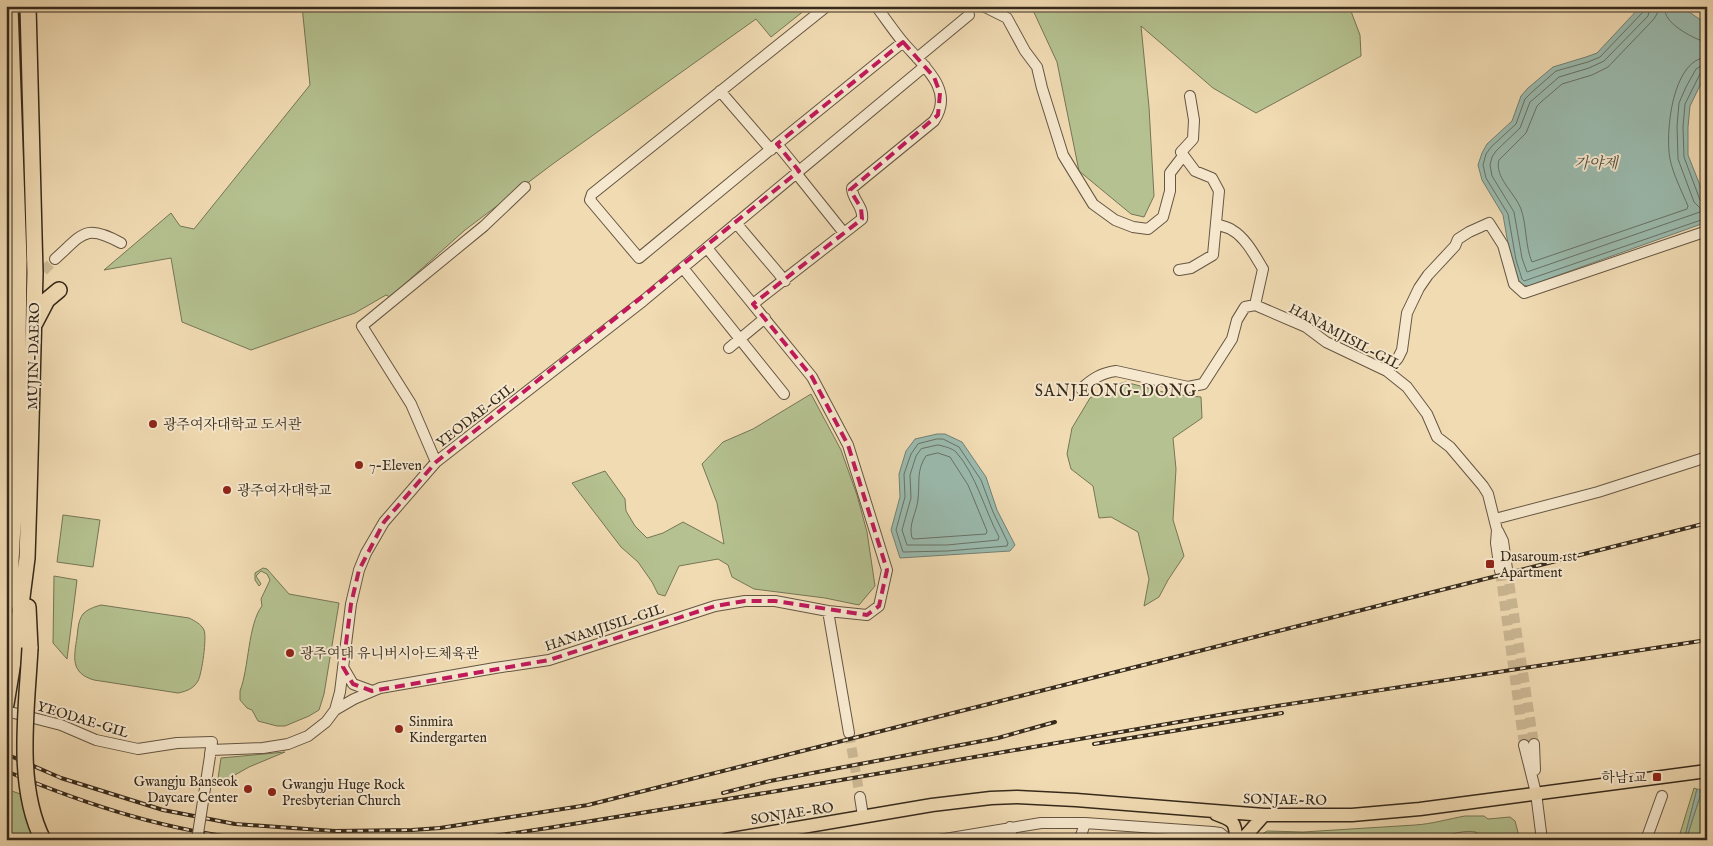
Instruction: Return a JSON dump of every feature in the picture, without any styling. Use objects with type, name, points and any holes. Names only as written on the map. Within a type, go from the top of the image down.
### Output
[{"type":"highway","name":"MUJIN-DAERO","points":[[6,605],[10,580],[17,434],[19,260],[10,6]]},
{"type":"highway","name":"MUJIN-DAERO","points":[[23,646],[34,273],[28,6]]},
{"type":"highway","points":[[33,327],[47,300],[59,290],[45,288],[34,273]]},
{"type":"highway","points":[[6,550],[14,506]]},
{"type":"highway","points":[[6,704],[23,646]]},
{"type":"highway","points":[[23,646],[27,794],[32,814],[43,840]]},
{"type":"main road","name":"SONJAE-RO","points":[[726,840],[862,816],[960,802],[1017,797],[1264,815],[1372,813],[1420,809],[1702,771]]},
{"type":"main road","points":[[1202,810],[1228,818],[1236,829],[1236,840]]},
{"type":"main road","points":[[1242,840],[1264,815]]},
{"type":"street","points":[[827,6],[592,194],[590,200],[639,258],[903,42]]},
{"type":"street","points":[[753,304],[776,285],[785,281],[862,219],[863,212],[852,194],[852,188],[934,121],[938,115],[940,93],[934,77],[903,42],[876,6]]},
{"type":"street","points":[[984,6],[1007,18],[1025,51],[1037,67],[1063,155],[1093,204],[1115,220],[1133,227],[1148,229],[1163,217],[1170,191],[1170,173],[1183,156]]},
{"type":"street","points":[[917,58],[969,15]]},
{"type":"street","name":"YEODAE-GIL","points":[[6,711],[61,725],[96,740],[138,749],[177,743],[211,749],[263,748],[288,744],[308,736],[326,722],[335,710],[340,692],[350,604],[359,570],[366,553],[384,522],[436,462],[643,301],[925,66]]},
{"type":"street","points":[[720,91],[798,172],[844,233]]},
{"type":"street","points":[[1179,270],[1191,268],[1213,255],[1219,191],[1212,178],[1196,171],[1181,152],[1192,139],[1194,120],[1190,96]]},
{"type":"street","points":[[436,462],[411,404],[362,326],[484,226],[525,187]]},
{"type":"street","points":[[1387,371],[1402,350],[1407,313],[1419,288],[1428,275],[1455,246],[1458,239],[1489,223],[1503,245],[1514,284],[1524,293],[1707,231]]},
{"type":"street","points":[[736,224],[785,281]]},
{"type":"street","points":[[1081,389],[1094,378],[1107,372],[1116,371],[1188,388],[1203,384],[1232,338],[1245,306],[1255,305],[1263,269],[1250,248],[1232,230],[1216,224]]},
{"type":"street","points":[[55,259],[81,236],[92,232],[100,233],[121,243]]},
{"type":"street","name":"HANAMJISIL-GIL","points":[[335,710],[354,699],[380,688],[549,660],[715,606],[745,601],[775,601],[828,611],[867,615],[879,606],[887,570],[848,444],[812,377],[707,248]]},
{"type":"street","points":[[683,268],[784,394]]},
{"type":"street","name":"HANAMJISIL-GIL","points":[[1255,305],[1306,327],[1326,342],[1387,371],[1407,387],[1427,414],[1436,437],[1450,447],[1488,494],[1497,530],[1496,543],[1504,570]]},
{"type":"street","points":[[729,348],[765,318]]},
{"type":"street","points":[[1495,518],[1598,492],[1707,458]]},
{"type":"street","points":[[828,611],[849,733]]},
{"type":"street","points":[[343,667],[353,684],[372,692]]},
{"type":"street","points":[[1529,744],[1542,840]]},
{"type":"street","points":[[197,840],[211,749]]},
{"type":"street","points":[[860,796],[862,816]]},
{"type":"street","points":[[1646,840],[1662,796]]},
{"type":"street","points":[[939,840],[963,838],[1040,822],[1084,823],[1213,832],[1220,833],[1229,840]]},
{"type":"street","points":[[1080,840],[1084,823]]},
{"type":"street","points":[[1010,827],[1012,840]]},
{"type":"highlighted area","points":[[903,42],[934,77],[940,93],[938,115],[850,190],[861,208],[862,219],[753,304],[812,377],[848,445],[887,570],[879,606],[867,615],[775,601],[745,601],[715,606],[549,660],[372,691],[353,684],[343,667],[351,604],[359,570],[384,522],[436,462],[799,171],[777,144]]},
{"type":"green space","points":[[302,6],[810,6],[771,37],[756,19],[554,163],[465,230],[390,297],[386,295],[355,313],[251,350],[182,322],[171,258],[104,270],[171,213],[180,226],[194,229],[310,85]]},
{"type":"green space","points":[[1031,6],[1349,6],[1360,35],[1361,56],[1256,113],[1213,88],[1141,26],[1149,107],[1154,196],[1144,217],[1131,214],[1079,171],[1057,62]]},
{"type":"green space","points":[[1125,382],[1171,394],[1201,397],[1202,418],[1173,438],[1176,469],[1173,520],[1184,556],[1159,597],[1144,606],[1149,579],[1138,532],[1111,517],[1099,518],[1093,486],[1071,469],[1067,454],[1072,428],[1090,398]]},
{"type":"green space","points":[[811,394],[841,450],[857,495],[867,532],[875,586],[859,605],[825,598],[754,589],[732,577],[728,565],[718,559],[679,566],[665,596],[658,594],[638,562],[621,547],[572,483],[605,471],[625,499],[626,511],[635,526],[647,538],[663,533],[683,522],[724,544],[717,503],[702,464],[723,442],[753,429]]},
{"type":"green space","points":[[63,515],[100,520],[93,567],[57,562]]},
{"type":"green space","name":"광주여대 유니버시아드체육관","points":[[263,568],[267,569],[289,594],[339,603],[324,694],[319,710],[285,726],[258,721],[252,710],[247,708],[240,700],[240,691],[251,635],[257,614],[262,606],[261,599],[270,580],[267,574],[261,571],[256,576],[261,584],[259,586],[255,580],[255,573]]},
{"type":"green space","points":[[54,576],[77,580],[67,659],[53,643]]},
{"type":"green space","points":[[101,605],[189,618],[200,624],[205,634],[201,671],[196,684],[190,689],[178,693],[94,680],[81,673],[75,663],[79,622],[85,612]]},
{"type":"green space","points":[[285,752],[249,767],[217,785],[221,758]]},
{"type":"green space","points":[[1694,788],[1697,789],[1684,840],[1678,840]]},
{"type":"green space","points":[[6,789],[29,797],[42,840],[6,840]]},
{"type":"green space","points":[[1707,789],[1707,816],[1698,840],[1686,840],[1702,790]]},
{"type":"green space","points":[[1465,816],[1484,816],[1488,819],[1510,817],[1515,821],[1520,840],[1478,840],[1476,832],[1470,831],[1421,841],[1386,840],[1362,836],[1357,840],[1257,840],[1267,831],[1303,832],[1415,825]]},
{"type":"water","name":"가야제","points":[[1641,6],[1680,6],[1707,24],[1705,75],[1690,106],[1688,155],[1707,203],[1707,222],[1528,286],[1518,284],[1511,261],[1503,215],[1482,180],[1478,165],[1482,153],[1487,144],[1512,121],[1521,96],[1528,88],[1553,67],[1597,53]]},
{"type":"water","points":[[945,434],[962,442],[986,477],[997,510],[1015,545],[1010,551],[900,558],[891,530],[900,497],[899,474],[906,451],[915,439]]},
{"type":"water","points":[[1697,789],[1702,790],[1686,840],[1684,840]]},
{"type":"waterway","points":[[1700,792],[1707,781]]},
{"type":"tunnel","points":[[33,282],[55,259]]},
{"type":"tunnel","points":[[6,309],[20,296]]},
{"type":"tunnel","points":[[1507,569],[1534,744]]},
{"type":"tunnel","points":[[1500,571],[1524,745]]},
{"type":"tunnel","points":[[849,733],[860,797]]},
{"type":"railway","points":[[6,754],[61,778],[163,810],[235,824],[335,831],[440,828],[588,805],[1707,523]]},
{"type":"railway","points":[[467,840],[777,791],[1225,714],[1707,640]]},
{"type":"railway","points":[[1094,744],[1282,713]]},
{"type":"railway","points":[[723,793],[770,781],[998,738],[1055,722]]},
{"type":"railway","points":[[6,771],[67,795],[130,816],[195,831],[260,840]]},
{"type":"place","name":"광주여자대학교 도서관","points":[[153,424]]},
{"type":"place","name":"7-Eleven","points":[[359,465]]},
{"type":"place","name":"광주여자대학교","points":[[227,490]]},
{"type":"place","name":"Dasaroum 1st Apartment","points":[[1490,564]]},
{"type":"place","name":"광주여대 유니버시아드체육관","points":[[290,653]]},
{"type":"place","name":"Sinmira Kindergarten","points":[[399,729]]},
{"type":"place","name":"하남1교","points":[[1657,777]]},
{"type":"place","name":"Gwangju Banseok Daycare Center","points":[[248,789]]},
{"type":"place","name":"Gwangju Huge Rock Presbyterian Church","points":[[272,792]]},
{"type":"district","name":"SANJEONG-DONG","points":[[1116,390]]}]
